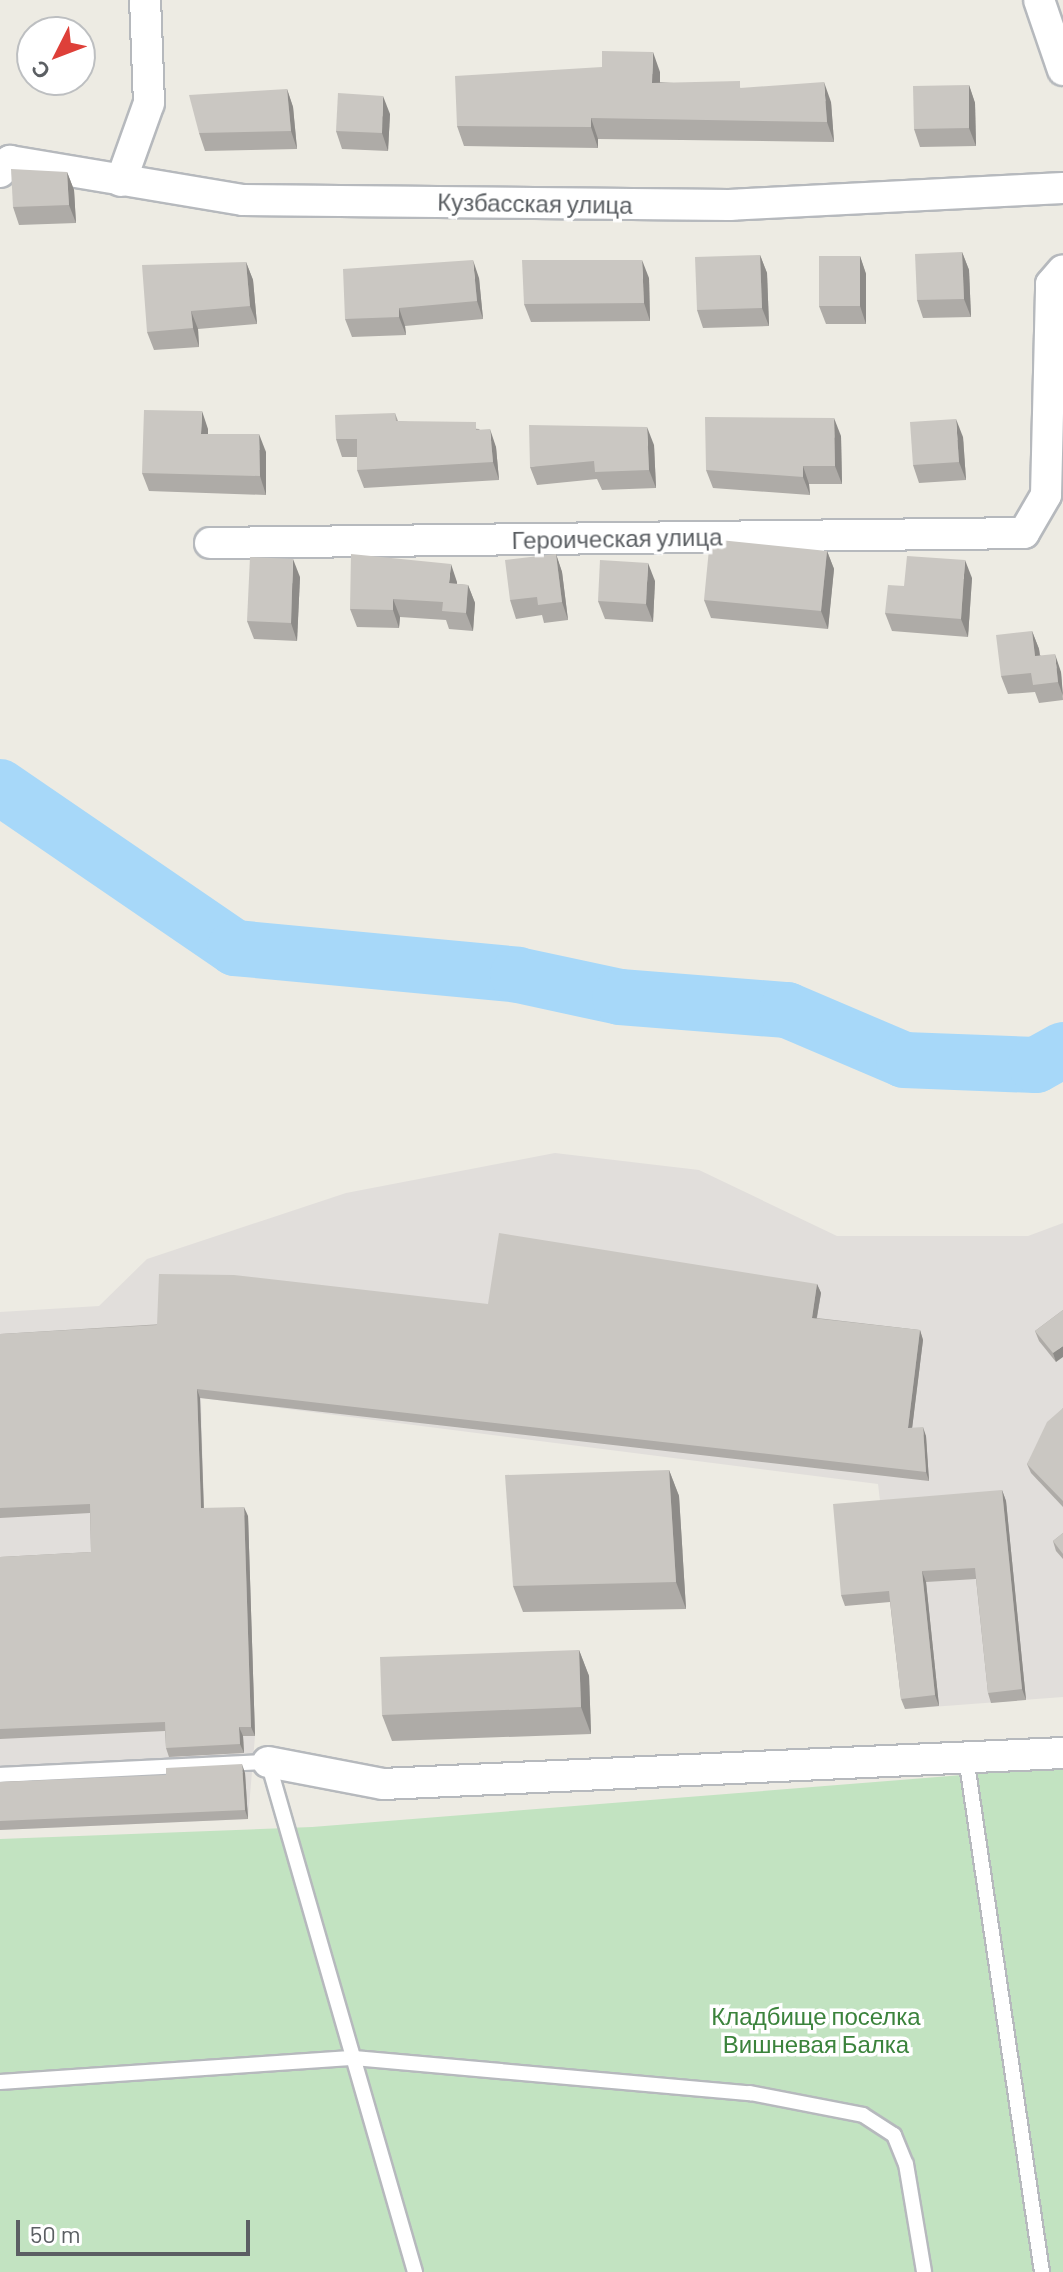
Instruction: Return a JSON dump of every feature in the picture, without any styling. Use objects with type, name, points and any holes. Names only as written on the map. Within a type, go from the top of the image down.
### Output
[{"type":"street","points":[[121,181],[149,103],[145,0]]},
{"type":"street","points":[[1039,0],[1063,70]]},
{"type":"street","name":"Кузбасская улица","points":[[5,167],[243,200],[697,205],[1063,188]]},
{"type":"street","name":"Героическая улица","points":[[210,543],[1024,533],[1046,495],[1051,284],[1063,270]]},
{"type":"street","points":[[268,1762],[383,1784],[1063,1753]]},
{"type":"lane","points":[[966,1757],[1042,2272]]},
{"type":"lane","points":[[0,1775],[268,1762],[415,2272]]},
{"type":"lane","points":[[0,2082],[354,2058],[750,2093],[863,2115],[894,2135],[906,2164],[924,2272]]},
{"type":"shaded area","points":[[555,1153],[699,1170],[837,1236],[1028,1236],[1063,1223],[1063,1697],[905,1709],[878,1484],[201,1398],[204,1517],[248,1516],[255,1736],[248,1819],[0,1830],[0,1312],[99,1306],[147,1259],[346,1193]]},
{"type":"green space","name":"Кладбище поселка Вишневая Балка","points":[[1063,1767],[1063,2272],[0,2272],[0,1839],[312,1827]]},
{"type":"building","points":[[602,51],[653,52],[652,83],[740,81],[740,88],[824,82],[827,122],[591,118],[591,127],[457,126],[455,76],[602,67]]},
{"type":"building","points":[[969,85],[969,128],[914,129],[913,86]]},
{"type":"building","points":[[287,89],[291,131],[199,133],[189,95]]},
{"type":"building","points":[[338,93],[383,96],[382,133],[336,131]]},
{"type":"building","points":[[11,169],[67,172],[69,205],[13,207]]},
{"type":"building","points":[[962,252],[964,299],[917,300],[915,254]]},
{"type":"building","points":[[760,255],[762,308],[697,310],[695,257]]},
{"type":"building","points":[[819,256],[860,256],[860,306],[819,306]]},
{"type":"building","points":[[473,260],[477,301],[399,308],[399,317],[345,319],[343,269]]},
{"type":"building","points":[[522,260],[642,260],[644,303],[524,304]]},
{"type":"building","points":[[246,262],[250,306],[191,311],[193,328],[147,332],[142,265]]},
{"type":"building","points":[[144,410],[202,411],[201,434],[259,434],[260,476],[142,473]]},
{"type":"building","points":[[395,413],[396,421],[476,422],[476,430],[490,429],[493,462],[357,470],[357,439],[336,439],[335,415]]},
{"type":"building","points":[[705,417],[834,418],[835,466],[803,466],[803,477],[706,470]]},
{"type":"building","points":[[956,419],[959,462],[913,465],[910,422]]},
{"type":"building","points":[[529,425],[647,427],[649,470],[595,472],[594,461],[530,467]]},
{"type":"building","points":[[710,539],[827,551],[821,611],[704,600]]},
{"type":"building","points":[[351,554],[451,564],[449,583],[468,585],[466,613],[442,611],[443,602],[393,599],[393,610],[350,609]]},
{"type":"building","points":[[556,554],[562,602],[538,605],[537,597],[510,600],[505,560]]},
{"type":"building","points":[[907,556],[965,560],[961,619],[885,613],[888,585],[904,586]]},
{"type":"building","points":[[250,557],[293,559],[291,623],[247,621]]},
{"type":"building","points":[[600,560],[648,563],[646,604],[598,601]]},
{"type":"building","points":[[1032,631],[1035,656],[1055,654],[1058,682],[1033,685],[1031,673],[1001,676],[996,635]]},
{"type":"building","points":[[499,1233],[817,1284],[812,1318],[920,1330],[908,1428],[923,1427],[926,1472],[197,1389],[201,1508],[244,1507],[251,1727],[239,1727],[240,1744],[166,1748],[165,1722],[0,1729],[0,1557],[91,1552],[90,1504],[0,1508],[0,1334],[157,1325],[159,1274],[234,1275],[488,1304]]},
{"type":"building","points":[[1063,1310],[1063,1346],[1053,1353],[1035,1331]]},
{"type":"building","points":[[1063,1408],[1063,1501],[1027,1464],[1047,1422]]},
{"type":"building","points":[[669,1470],[676,1582],[513,1586],[505,1475]]},
{"type":"building","points":[[1002,1490],[1022,1689],[988,1693],[975,1568],[922,1571],[935,1695],[901,1699],[889,1591],[841,1595],[833,1504]]},
{"type":"building","points":[[1063,1533],[1063,1554],[1053,1541]]},
{"type":"building","points":[[579,1650],[581,1707],[382,1715],[380,1657]]},
{"type":"building","points":[[242,1764],[245,1810],[0,1821],[0,1782],[166,1775],[166,1768]]},
{"type":"waterway","points":[[0,787],[235,948],[518,975],[620,997],[787,1010],[904,1060],[1036,1065],[1063,1050]]}]
